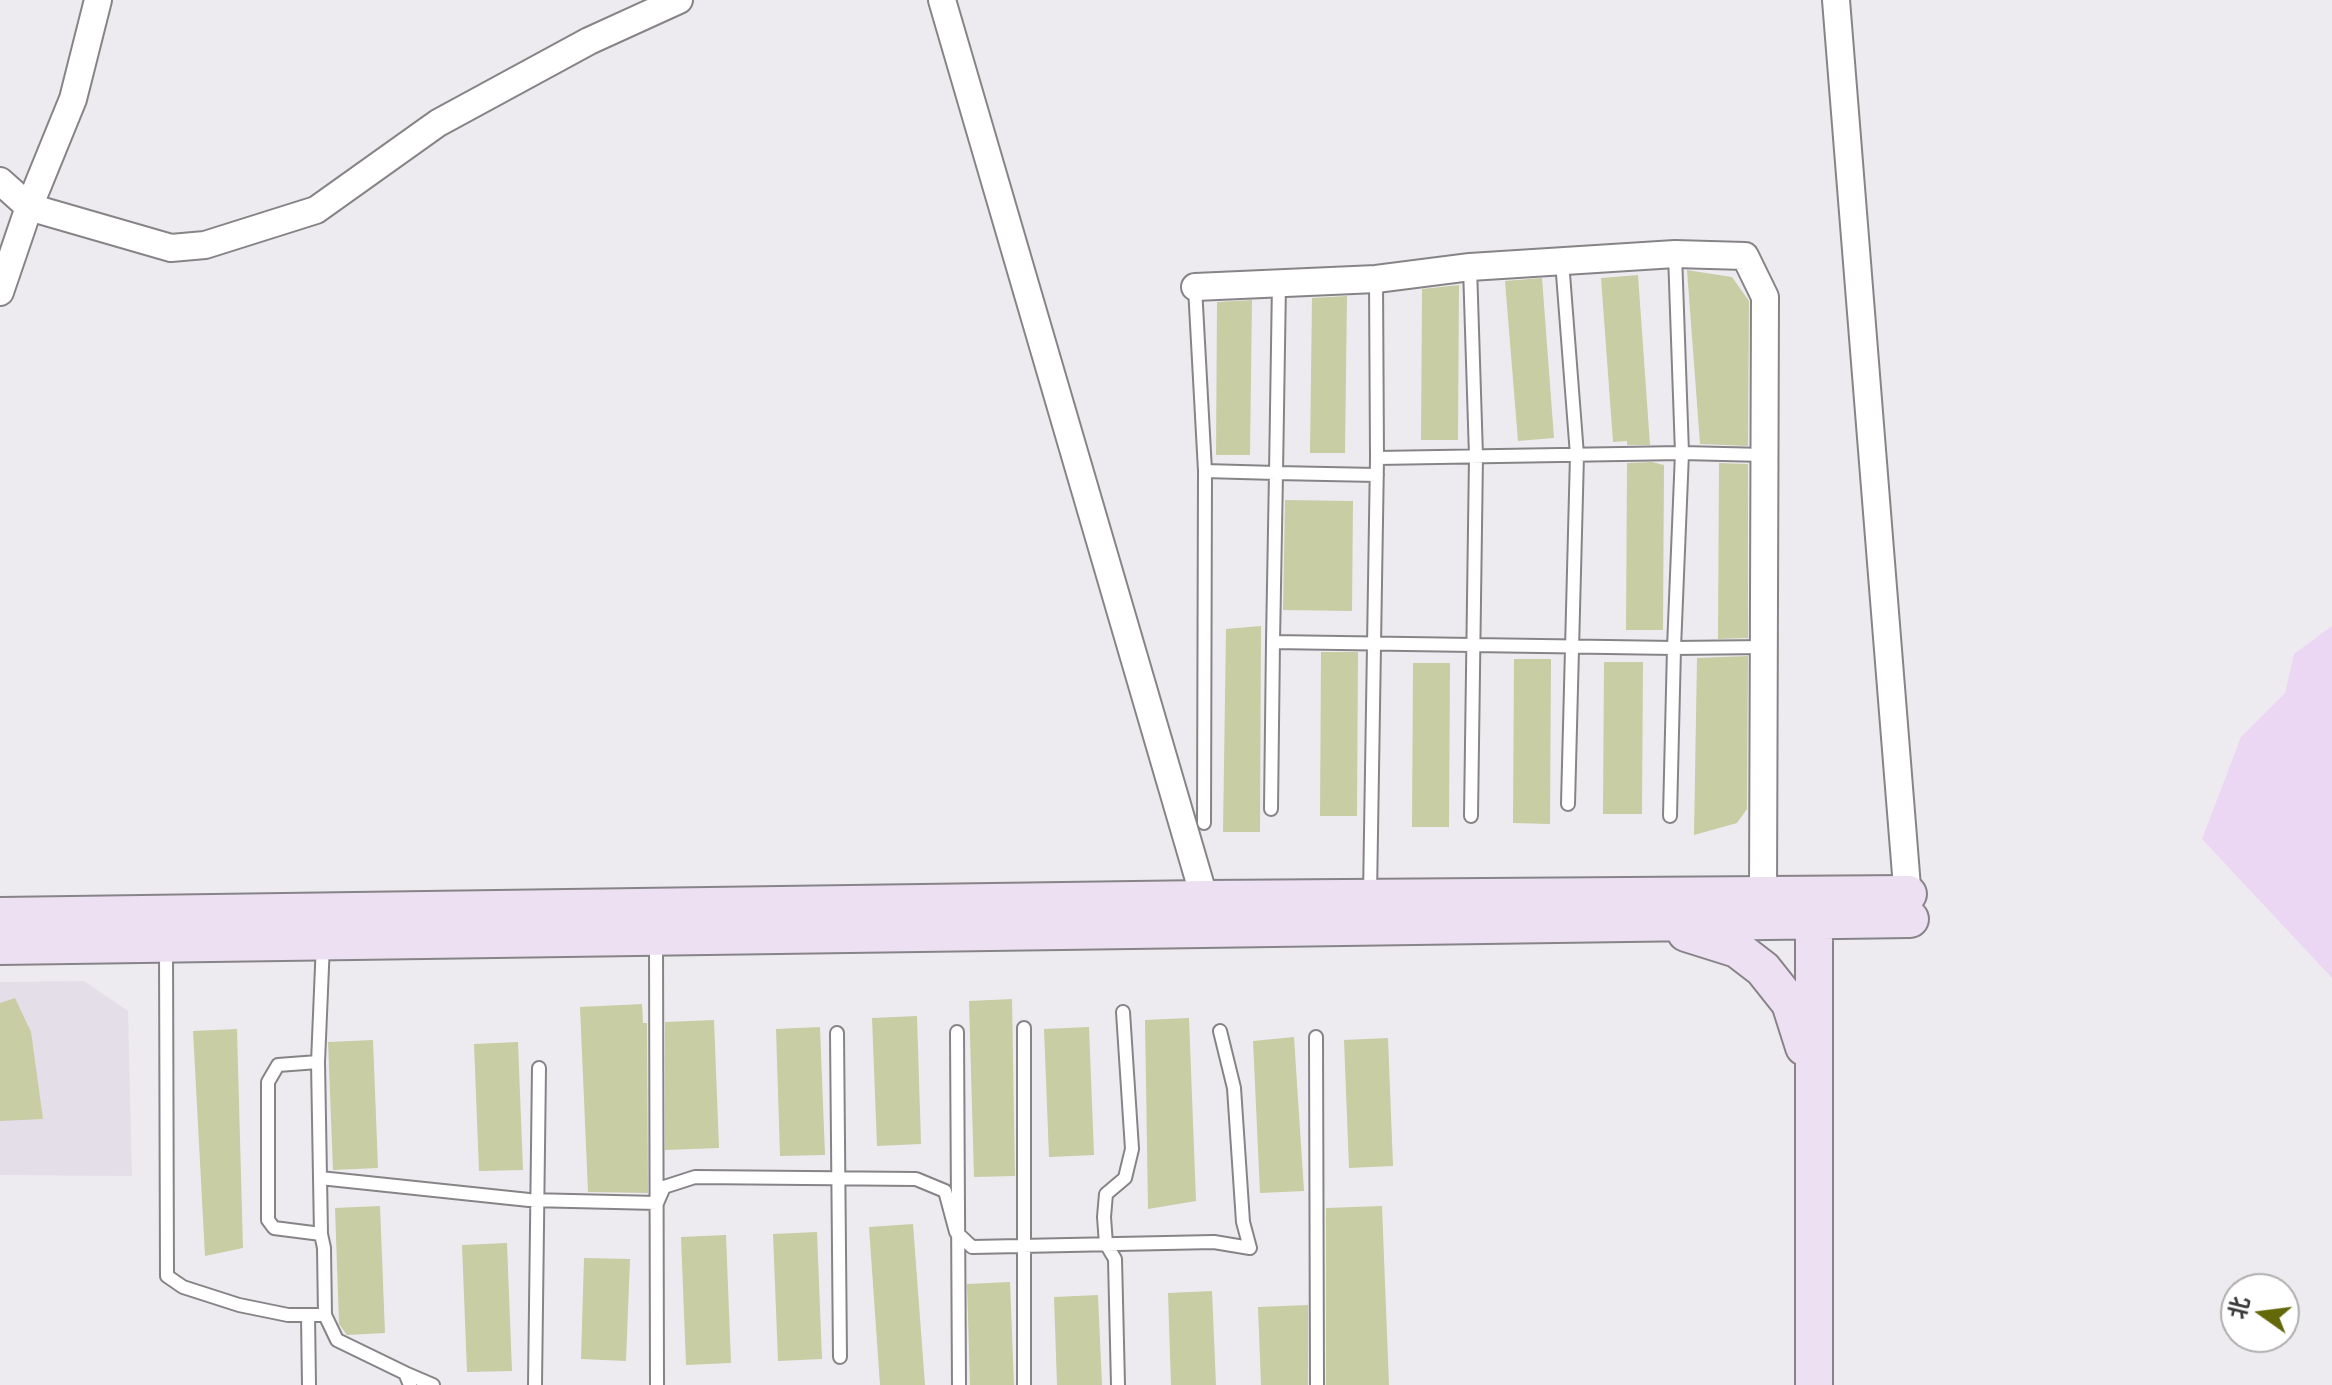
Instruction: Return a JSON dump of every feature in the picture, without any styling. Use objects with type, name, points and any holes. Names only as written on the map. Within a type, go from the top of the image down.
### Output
[{"type":"street","points":[[0,292],[29,207],[73,99],[98,0]]},
{"type":"street","points":[[0,181],[29,207],[171,248],[205,245],[316,210],[438,123],[589,41],[679,0]]},
{"type":"street","points":[[942,0],[1209,913]]},
{"type":"street","points":[[1613,923],[1825,908],[1909,907],[1836,0]]},
{"type":"street","points":[[1195,287],[1376,279],[1470,267],[1675,254],[1745,256],[1765,297],[1763,894]]},
{"type":"street","points":[[0,916],[1370,912],[1763,894],[1825,908]]},
{"type":"street","points":[[1814,1385],[1814,1090],[1825,908]]},
{"type":"street","points":[[1825,908],[1837,1385]]},
{"type":"street","points":[[1370,912],[1613,923],[1696,935],[1749,957],[1790,1003],[1797,1019],[1814,1090]]},
{"type":"street","points":[[0,946],[656,938],[1209,913]]},
{"type":"lane","points":[[1670,816],[1682,453],[1675,254]]},
{"type":"lane","points":[[1562,261],[1577,455],[1568,804]]},
{"type":"lane","points":[[1470,267],[1476,456],[1471,816]]},
{"type":"lane","points":[[1370,912],[1377,475],[1376,279]]},
{"type":"lane","points":[[1271,809],[1279,283]]},
{"type":"lane","points":[[1195,287],[1205,471],[1204,823]]},
{"type":"lane","points":[[1377,458],[1682,453],[1765,455]]},
{"type":"lane","points":[[1205,471],[1377,475]]},
{"type":"lane","points":[[1273,642],[1765,647]]},
{"type":"lane","points":[[656,938],[657,1385]]},
{"type":"lane","points":[[323,942],[318,1062],[325,1315],[337,1340],[407,1379],[433,1385]]},
{"type":"lane","points":[[166,944],[167,1276],[183,1287],[239,1305],[325,1315]]},
{"type":"lane","points":[[1118,1385],[1115,1259],[1106,1244],[1106,1194],[1125,1178],[1132,1149],[1123,1012]]},
{"type":"lane","points":[[1024,1028],[1024,1385]]},
{"type":"lane","points":[[657,1203],[664,1187],[695,1177],[916,1179],[945,1191],[958,1234],[972,1247],[1214,1242],[1250,1248],[1243,1222],[1234,1088],[1220,1031]]},
{"type":"lane","points":[[957,1032],[959,1385]]},
{"type":"lane","points":[[837,1033],[840,1357]]},
{"type":"lane","points":[[1316,1037],[1317,1385]]},
{"type":"lane","points":[[318,1062],[287,1063],[272,1071],[268,1082],[268,1220],[274,1228],[321,1234]]},
{"type":"lane","points":[[535,1385],[539,1068]]},
{"type":"lane","points":[[320,1178],[538,1200],[657,1203]]},
{"type":"lane","points":[[308,1315],[309,1385]]},
{"type":"shaded area","points":[[2332,626],[2332,978],[2202,839],[2241,737],[2285,693],[2294,654]]},
{"type":"shaded area","points":[[84,981],[128,1011],[132,1176],[0,1175],[0,982]]},
{"type":"building","points":[[1687,270],[1732,277],[1749,301],[1748,446],[1700,444]]},
{"type":"building","points":[[1638,275],[1650,445],[1613,442],[1601,278]]},
{"type":"building","points":[[1542,278],[1554,438],[1518,441],[1505,281]]},
{"type":"building","points":[[1459,285],[1458,440],[1421,440],[1422,289]]},
{"type":"building","points":[[1347,296],[1345,453],[1310,453],[1312,298]]},
{"type":"building","points":[[1252,300],[1250,455],[1216,455],[1217,302]]},
{"type":"building","points":[[1627,463],[1664,465],[1663,630],[1626,630]]},
{"type":"building","points":[[1719,463],[1748,464],[1748,638],[1718,639]]},
{"type":"building","points":[[1285,500],[1353,501],[1352,611],[1283,610]]},
{"type":"building","points":[[1261,626],[1260,832],[1223,832],[1226,629]]},
{"type":"building","points":[[1321,652],[1358,652],[1357,816],[1320,816]]},
{"type":"building","points":[[1748,656],[1747,809],[1737,823],[1694,835],[1697,658]]},
{"type":"building","points":[[1514,659],[1551,659],[1550,824],[1513,823]]},
{"type":"building","points":[[1604,662],[1643,662],[1642,814],[1603,814]]},
{"type":"building","points":[[1413,663],[1450,663],[1449,827],[1412,827]]},
{"type":"building","points":[[15,998],[31,1032],[43,1119],[0,1121],[0,1003]]},
{"type":"building","points":[[1012,999],[1015,1176],[974,1177],[969,1001]]},
{"type":"building","points":[[642,1004],[643,1023],[647,1023],[648,1193],[588,1192],[580,1007]]},
{"type":"building","points":[[917,1016],[921,1144],[877,1146],[872,1018]]},
{"type":"building","points":[[1189,1018],[1196,1201],[1148,1209],[1145,1020]]},
{"type":"building","points":[[714,1020],[719,1148],[665,1150],[665,1022]]},
{"type":"building","points":[[820,1027],[825,1155],[780,1156],[776,1029]]},
{"type":"building","points":[[1089,1027],[1094,1155],[1049,1157],[1044,1029]]},
{"type":"building","points":[[237,1029],[243,1248],[205,1256],[193,1031]]},
{"type":"building","points":[[1294,1037],[1304,1191],[1260,1193],[1253,1041]]},
{"type":"building","points":[[1388,1038],[1393,1166],[1349,1168],[1344,1040]]},
{"type":"building","points":[[373,1040],[378,1168],[333,1170],[328,1042]]},
{"type":"building","points":[[518,1042],[523,1170],[479,1171],[474,1044]]},
{"type":"building","points":[[380,1206],[385,1333],[347,1335],[339,1324],[335,1208]]},
{"type":"building","points":[[1382,1206],[1389,1385],[1326,1385],[1326,1208]]},
{"type":"building","points":[[913,1224],[925,1385],[880,1385],[869,1227]]},
{"type":"building","points":[[817,1232],[822,1359],[778,1361],[773,1234]]},
{"type":"building","points":[[726,1235],[731,1363],[686,1365],[681,1237]]},
{"type":"building","points":[[507,1243],[512,1371],[467,1372],[462,1245]]},
{"type":"building","points":[[584,1258],[630,1259],[626,1361],[581,1359]]},
{"type":"building","points":[[1010,1282],[1014,1385],[970,1385],[967,1284]]},
{"type":"building","points":[[1212,1291],[1216,1385],[1171,1385],[1168,1293]]},
{"type":"building","points":[[1098,1295],[1102,1385],[1057,1385],[1054,1297]]},
{"type":"building","points":[[1308,1305],[1308,1385],[1261,1385],[1258,1307]]}]
